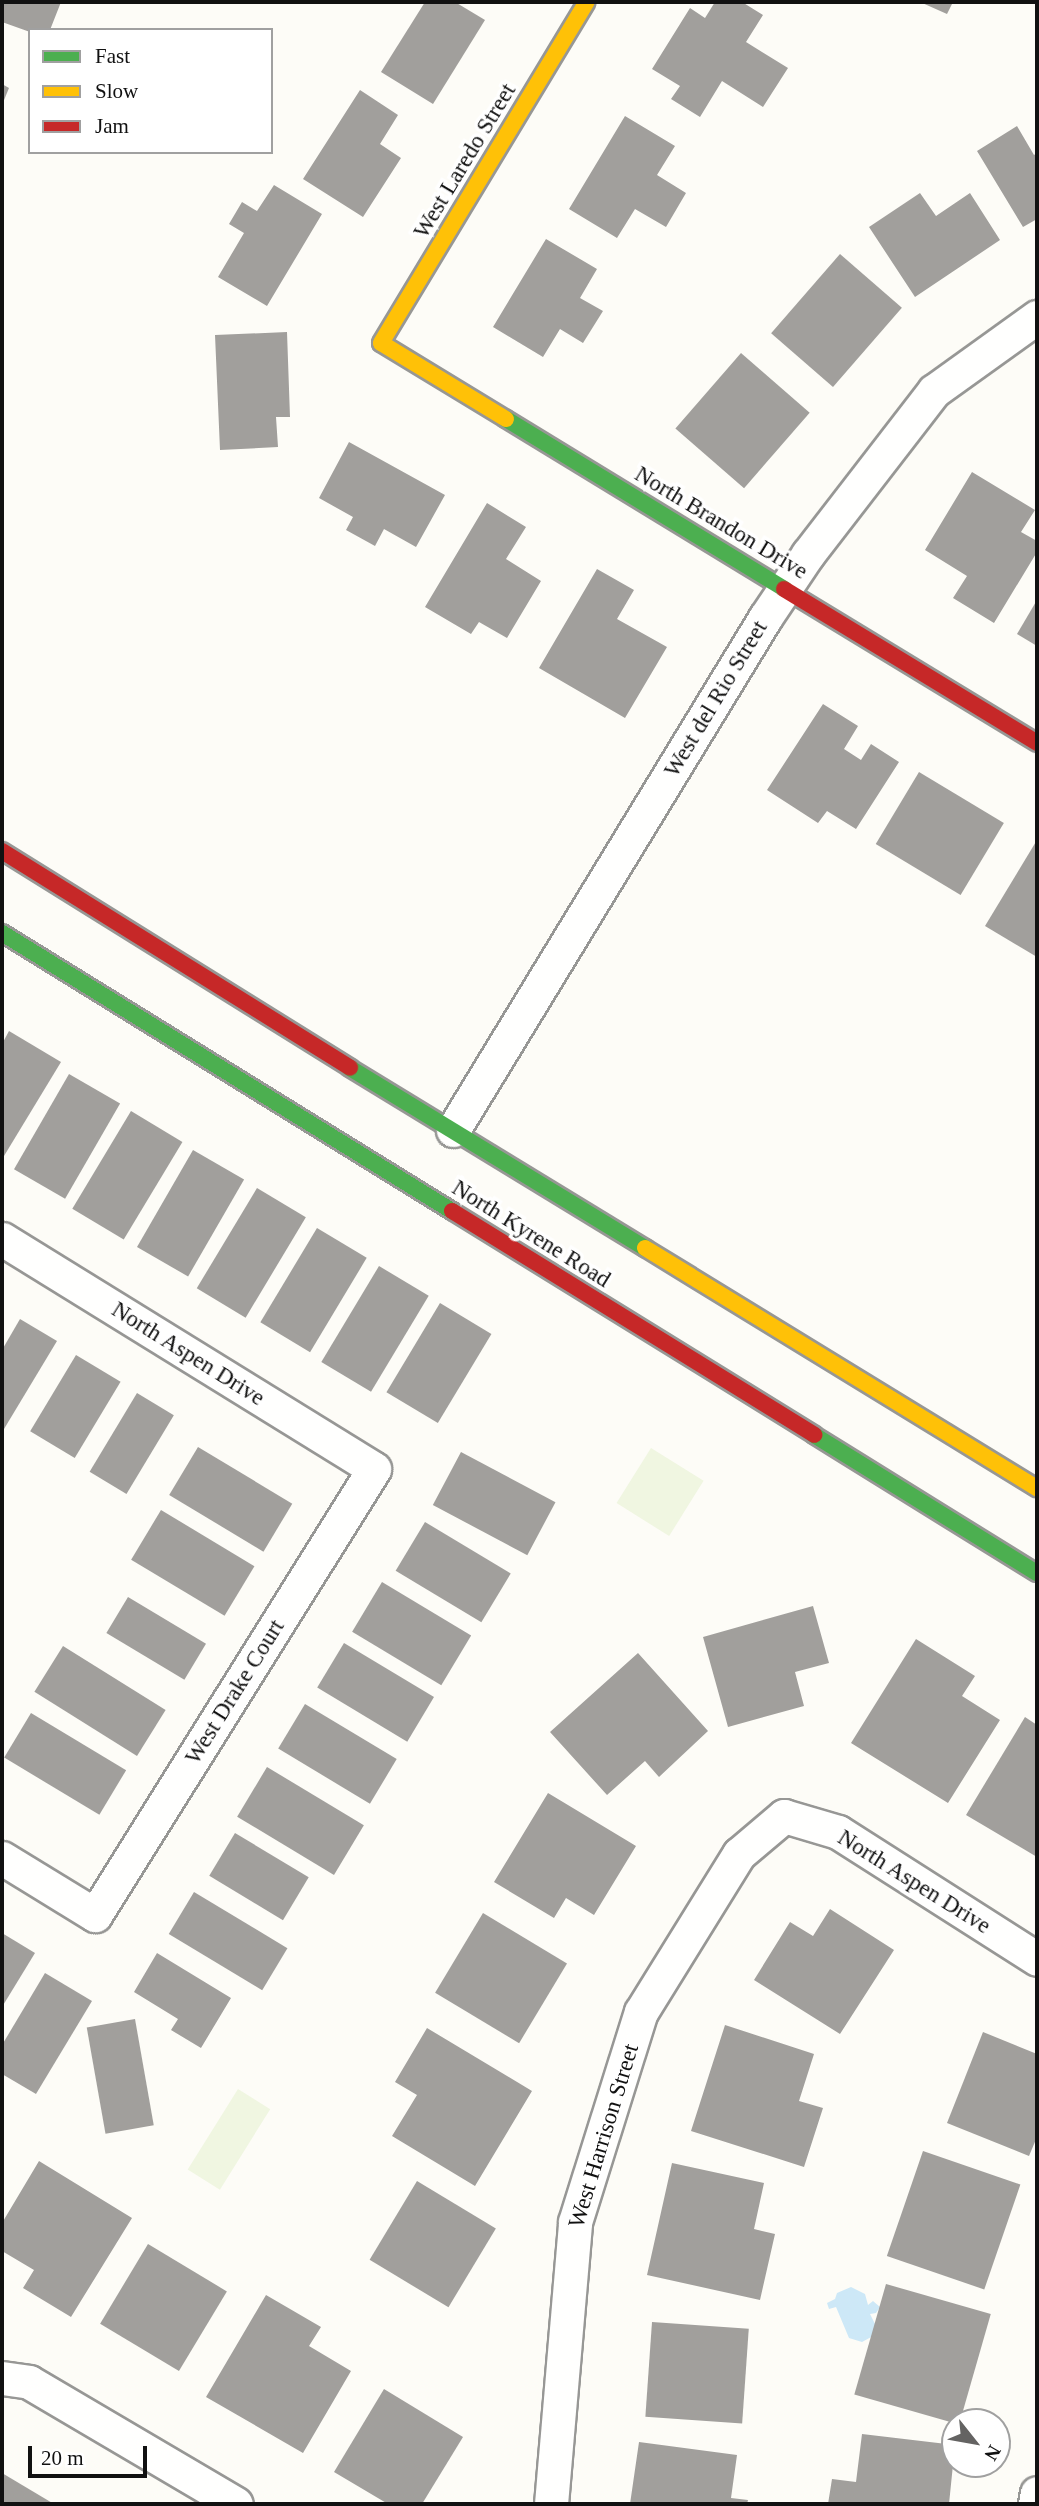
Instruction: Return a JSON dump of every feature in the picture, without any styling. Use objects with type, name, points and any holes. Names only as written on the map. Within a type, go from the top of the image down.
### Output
[{"type":"main road","name":"West Laredo Street","points":[[381,343],[587,2]]},
{"type":"main road","name":"North Brandon Drive","points":[[381,343],[1037,743]]},
{"type":"main road","name":"North Kyrene Road","points":[[2,851],[231,995],[1037,1488]]},
{"type":"main road","name":"North Kyrene Road","points":[[2,933],[1037,1573]]},
{"type":"street","name":"West del Rio Street","points":[[453,1129],[784,589],[934,391],[1037,317]]},
{"type":"street","name":"North Aspen Drive","points":[[2,1239],[374,1469]]},
{"type":"street","name":"West Drake Court","points":[[2,1858],[95,1914],[374,1469]]},
{"type":"street","name":"North Aspen Drive","points":[[784,1816],[838,1832],[1037,1959]]},
{"type":"street","name":"West Harrison Street","points":[[551,2504],[575,2222],[641,2012],[739,1854],[784,1816]]},
{"type":"street","points":[[2,2378],[29,2382],[236,2504]]},
{"type":"street","points":[[1035,2504],[1037,2493]]},
{"type":"green space","points":[[651,1448],[704,1481],[669,1536],[617,1503]]},
{"type":"green space","points":[[238,2089],[270,2109],[220,2190],[188,2170]]},
{"type":"water","points":[[851,2287],[865,2294],[868,2305],[873,2301],[880,2307],[876,2313],[870,2314],[876,2326],[873,2336],[862,2342],[849,2338],[836,2307],[829,2309],[827,2303],[835,2299],[837,2293]]},
{"type":"building","points":[[2,2],[61,2],[51,28],[28,28],[28,31],[2,22]]},
{"type":"building","points":[[425,2],[455,2],[485,20],[433,104],[381,72]]},
{"type":"building","points":[[715,2],[742,2],[763,15],[746,42],[788,68],[763,107],[722,81],[700,117],[671,99],[680,86],[652,69],[690,8],[705,18]]},
{"type":"building","points":[[920,2],[953,2],[947,14]]},
{"type":"building","points":[[2,84],[9,88],[2,105]]},
{"type":"building","points":[[360,90],[398,115],[380,144],[401,158],[363,217],[303,179]]},
{"type":"building","points":[[625,116],[675,146],[657,175],[686,193],[666,227],[635,209],[617,238],[569,209]]},
{"type":"building","points":[[1017,126],[1034,155],[1037,153],[1037,219],[1023,227],[977,151]]},
{"type":"building","points":[[274,185],[322,214],[267,306],[218,277],[244,233],[229,224],[242,202],[257,211]]},
{"type":"building","points":[[920,193],[936,216],[970,193],[1000,240],[915,297],[869,227]]},
{"type":"building","points":[[546,239],[597,269],[580,298],[603,311],[583,343],[560,329],[543,357],[493,327]]},
{"type":"building","points":[[840,254],[902,308],[833,387],[771,333]]},
{"type":"building","points":[[287,332],[290,417],[276,417],[278,447],[220,450],[215,335]]},
{"type":"building","points":[[741,353],[810,413],[744,488],[675,428]]},
{"type":"building","points":[[349,442],[445,495],[416,547],[384,529],[375,546],[346,530],[353,517],[319,498]]},
{"type":"building","points":[[972,472],[1035,510],[1021,532],[1037,541],[1037,552],[994,623],[953,598],[967,576],[925,550]]},
{"type":"building","points":[[487,503],[526,527],[506,559],[541,581],[507,638],[479,622],[471,634],[425,607]]},
{"type":"building","points":[[597,569],[634,590],[617,619],[667,647],[625,718],[539,668]]},
{"type":"building","points":[[1037,600],[1037,646],[1017,634]]},
{"type":"building","points":[[823,704],[858,726],[844,749],[861,760],[871,744],[899,762],[856,829],[827,811],[818,823],[767,790]]},
{"type":"building","points":[[919,772],[1004,823],[961,895],[876,844]]},
{"type":"building","points":[[1037,840],[1037,957],[985,926]]},
{"type":"building","points":[[9,1031],[61,1062],[4,1156],[2,1044]]},
{"type":"building","points":[[69,1074],[120,1104],[65,1199],[14,1169]]},
{"type":"building","points":[[131,1111],[182,1142],[124,1240],[72,1209]]},
{"type":"building","points":[[193,1150],[244,1180],[188,1276],[137,1247]]},
{"type":"building","points":[[257,1188],[306,1217],[246,1318],[197,1288]]},
{"type":"building","points":[[317,1228],[367,1258],[310,1352],[260,1322]]},
{"type":"building","points":[[379,1266],[429,1296],[371,1392],[321,1362]]},
{"type":"building","points":[[440,1303],[491,1334],[438,1423],[386,1392]]},
{"type":"building","points":[[20,1319],[57,1341],[4,1429],[2,1350]]},
{"type":"building","points":[[76,1355],[121,1382],[75,1458],[30,1431]]},
{"type":"building","points":[[137,1393],[174,1415],[126,1494],[90,1472]]},
{"type":"building","points":[[198,1447],[292,1504],[263,1552],[169,1495]]},
{"type":"building","points":[[461,1452],[555,1502],[527,1555],[433,1505]]},
{"type":"building","points":[[161,1510],[254,1566],[225,1616],[131,1560]]},
{"type":"building","points":[[425,1522],[511,1574],[481,1622],[396,1571]]},
{"type":"building","points":[[382,1582],[471,1636],[441,1685],[352,1632]]},
{"type":"building","points":[[128,1597],[206,1644],[184,1680],[106,1633]]},
{"type":"building","points":[[813,1606],[829,1663],[795,1672],[804,1706],[728,1727],[703,1637]]},
{"type":"building","points":[[916,1639],[975,1676],[962,1696],[1000,1720],[948,1803],[851,1743]]},
{"type":"building","points":[[344,1643],[434,1697],[407,1742],[317,1688]]},
{"type":"building","points":[[63,1646],[166,1710],[137,1756],[34,1692]]},
{"type":"building","points":[[638,1653],[708,1731],[659,1777],[645,1761],[607,1795],[550,1732]]},
{"type":"building","points":[[305,1704],[397,1759],[370,1804],[278,1749]]},
{"type":"building","points":[[31,1713],[126,1770],[99,1815],[4,1758]]},
{"type":"building","points":[[1025,1717],[1037,1725],[1037,1857],[966,1815]]},
{"type":"building","points":[[267,1767],[364,1825],[334,1875],[237,1817]]},
{"type":"building","points":[[548,1793],[636,1846],[594,1915],[566,1898],[554,1918],[494,1882]]},
{"type":"building","points":[[235,1833],[309,1877],[283,1920],[209,1876]]},
{"type":"building","points":[[194,1892],[287,1948],[262,1990],[169,1934]]},
{"type":"building","points":[[830,1909],[894,1950],[840,2034],[754,1980],[790,1922],[813,1936]]},
{"type":"building","points":[[483,1913],[567,1963],[519,2043],[435,1993]]},
{"type":"building","points":[[2,1933],[35,1953],[2,2007]]},
{"type":"building","points":[[157,1953],[231,1998],[201,2048],[171,2030],[178,2019],[134,1992]]},
{"type":"building","points":[[45,1973],[92,2001],[36,2094],[2,2074],[2,2045]]},
{"type":"building","points":[[135,2019],[154,2125],[105,2134],[87,2028]]},
{"type":"building","points":[[725,2025],[814,2054],[799,2101],[823,2108],[804,2167],[691,2131]]},
{"type":"building","points":[[427,2028],[532,2091],[475,2186],[392,2136],[417,2095],[395,2082]]},
{"type":"building","points":[[983,2032],[1037,2054],[1037,2137],[1029,2156],[947,2123]]},
{"type":"building","points":[[923,2151],[1020,2185],[984,2289],[887,2256]]},
{"type":"building","points":[[39,2161],[132,2218],[71,2317],[23,2288],[34,2270],[2,2251],[2,2223]]},
{"type":"building","points":[[672,2163],[764,2183],[754,2229],[775,2234],[760,2300],[647,2275]]},
{"type":"building","points":[[417,2181],[496,2228],[448,2307],[370,2260]]},
{"type":"building","points":[[148,2244],[227,2291],[179,2371],[100,2324]]},
{"type":"building","points":[[886,2284],[991,2314],[964,2408],[941,2408],[941,2419],[854,2395]]},
{"type":"building","points":[[266,2295],[321,2327],[309,2346],[351,2371],[303,2453],[206,2397]]},
{"type":"building","points":[[652,2322],[749,2329],[742,2424],[645,2417]]},
{"type":"building","points":[[384,2389],[463,2437],[422,2504],[388,2504],[334,2472]]},
{"type":"building","points":[[862,2434],[941,2443],[941,2478],[952,2478],[949,2504],[828,2504],[832,2479],[856,2482]]},
{"type":"building","points":[[639,2442],[737,2455],[731,2498],[748,2500],[747,2504],[630,2504]]},
{"type":"building","points":[[2,2473],[54,2504],[2,2504]]},
{"type":"traffic: fast","points":[[506,419],[784,589]]},
{"type":"traffic: fast","points":[[2,933],[452,1211]]},
{"type":"traffic: fast","points":[[350,1068],[645,1248]]},
{"type":"traffic: fast","points":[[814,1435],[1037,1573]]},
{"type":"traffic: slow","points":[[506,419],[381,343],[587,2]]},
{"type":"traffic: slow","points":[[645,1248],[1037,1488]]},
{"type":"traffic: jam","points":[[784,589],[1037,743]]},
{"type":"traffic: jam","points":[[2,851],[350,1068]]},
{"type":"traffic: jam","points":[[452,1211],[814,1435]]}]
